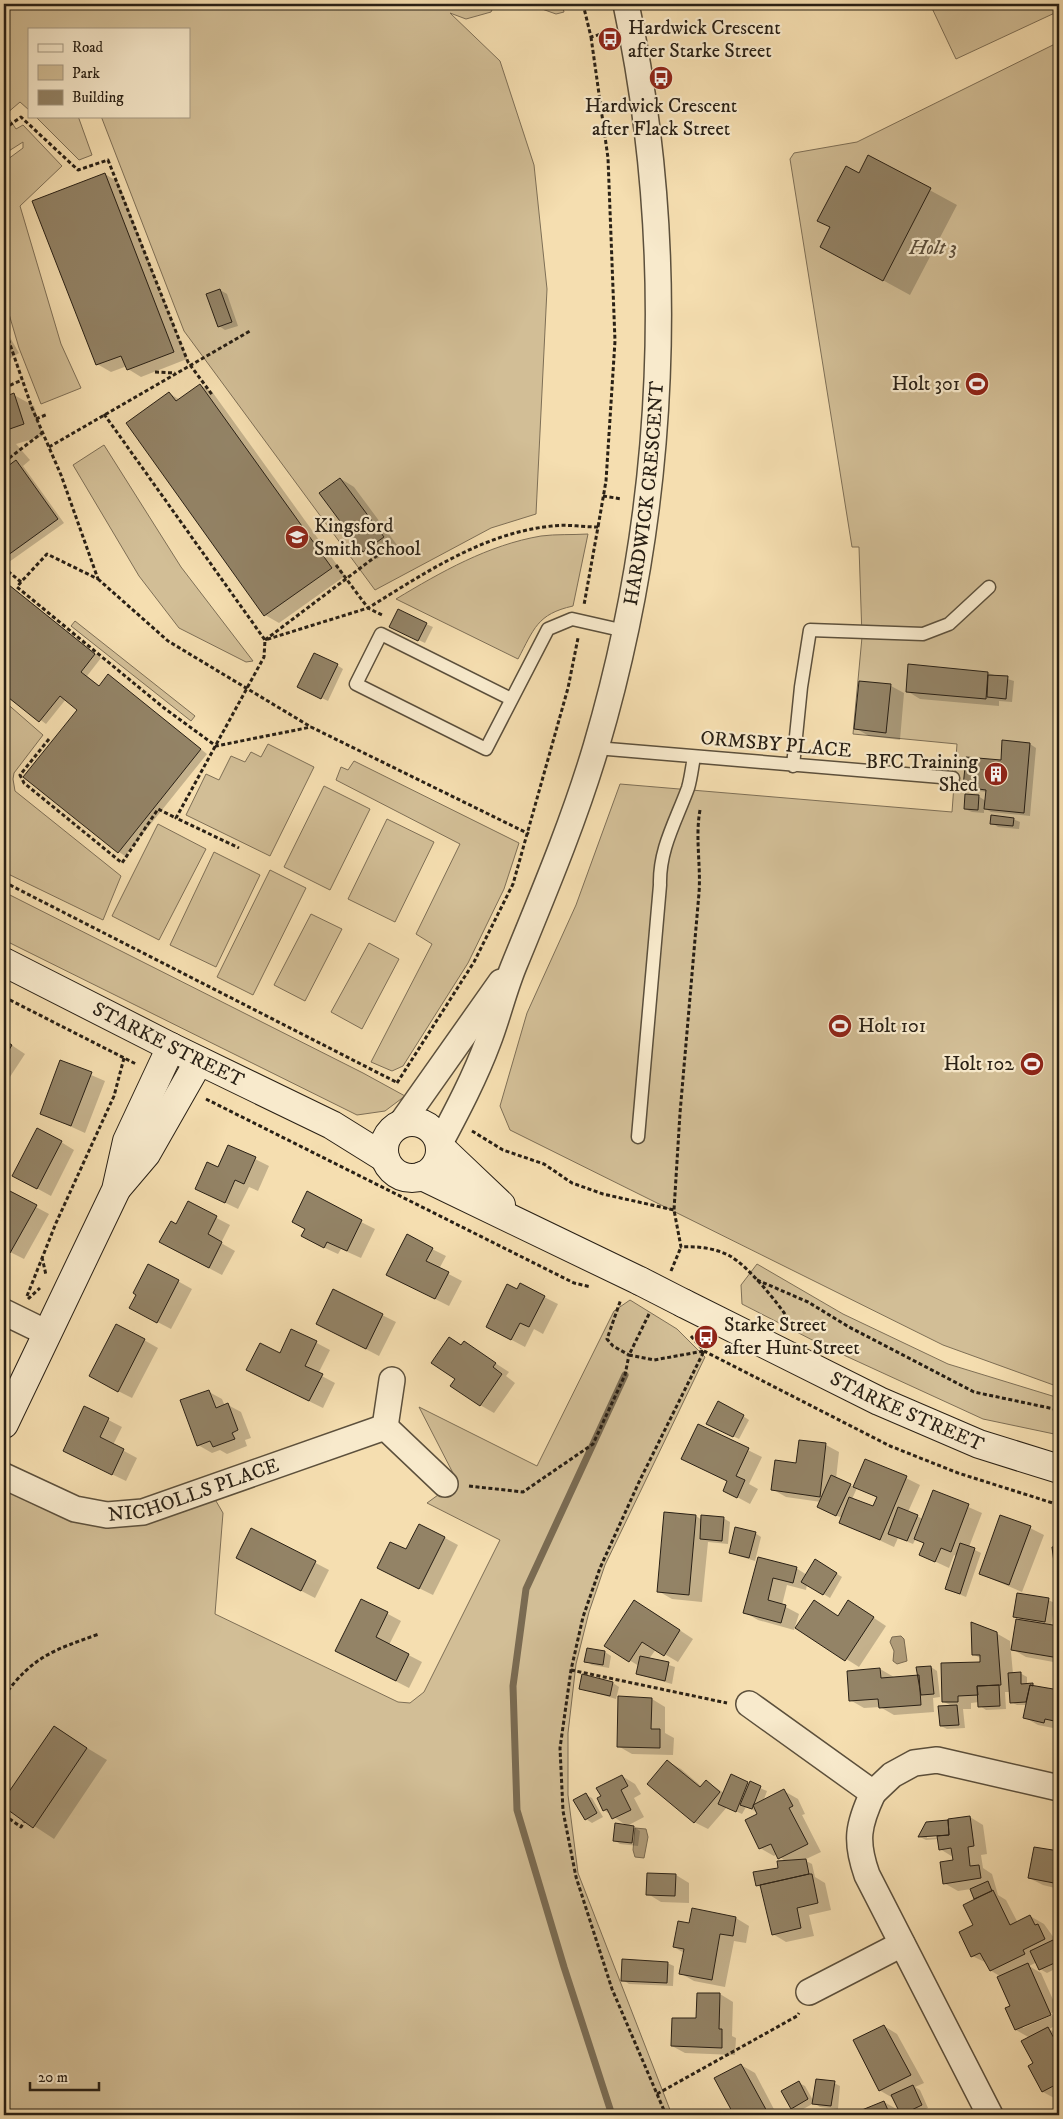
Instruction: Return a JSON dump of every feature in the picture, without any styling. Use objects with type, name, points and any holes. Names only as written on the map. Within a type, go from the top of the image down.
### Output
[{"type":"street","name":"HARDWICK CRESCENT","points":[[440,1146],[488,1044],[514,966],[564,841],[596,748],[625,630],[646,506],[654,426],[658,340],[657,249],[650,155],[642,89],[626,4]]},
{"type":"street","name":"STARKE STREET","points":[[4,962],[171,1048],[332,1125],[385,1158]]},
{"type":"street","name":"HARDWICK CRESCENT","points":[[396,1128],[422,1098],[465,1030],[514,966]]},
{"type":"street","points":[[4,1424],[116,1190],[126,1142],[171,1048]]},
{"type":"street","points":[[116,1190],[146,1154],[199,1061]]},
{"type":"street","points":[[412,1122],[424,1124],[434,1132],[440,1146],[433,1169],[422,1176],[407,1178],[398,1174],[385,1158],[384,1149],[396,1128],[412,1122]]},
{"type":"street","name":"STARKE STREET","points":[[332,1125],[396,1128]]},
{"type":"street","name":"STARKE STREET","points":[[440,1146],[519,1221]]},
{"type":"street","name":"STARKE STREET","points":[[422,1176],[519,1221],[631,1289],[684,1303],[879,1401],[970,1440],[1059,1469]]},
{"type":"street","points":[[4,1312],[47,1333]]},
{"type":"street","points":[[392,1380],[385,1426],[445,1484]]},
{"type":"street","name":"NICHOLLS PLACE","points":[[4,1476],[75,1509],[107,1515],[143,1512],[385,1426]]},
{"type":"street","points":[[749,1704],[873,1793]]},
{"type":"street","points":[[990,2115],[867,1875],[859,1853],[859,1829],[862,1816],[873,1793],[892,1775],[914,1764],[937,1760],[1059,1788]]},
{"type":"street","points":[[809,1992],[902,1944]]},
{"type":"lane","points":[[794,766],[796,729],[810,630],[923,634],[949,624],[989,587]]},
{"type":"lane","points":[[511,699],[381,634],[356,684],[486,748],[548,629],[572,619],[625,630]]},
{"type":"lane","name":"ORMSBY PLACE","points":[[596,748],[953,778]]},
{"type":"lane","points":[[638,1137],[662,852],[689,785],[694,757]]},
{"type":"path","points":[[583,4],[591,37],[608,158],[615,341],[606,481],[598,527]]},
{"type":"path","points":[[591,37],[612,31]]},
{"type":"path","points":[[4,129],[21,117],[78,170],[108,160],[190,365],[213,396]]},
{"type":"path","points":[[4,327],[36,418],[49,447],[98,579]]},
{"type":"path","points":[[49,447],[250,331]]},
{"type":"path","points":[[155,372],[176,373]]},
{"type":"path","points":[[4,388],[22,380]]},
{"type":"path","points":[[36,418],[48,414]]},
{"type":"path","points":[[104,414],[265,640],[264,657],[176,818]]},
{"type":"path","points":[[4,462],[42,433]]},
{"type":"path","points":[[265,640],[378,554],[373,545]]},
{"type":"path","points":[[311,727],[216,746],[164,708],[17,587],[47,554],[98,579],[168,641],[311,727],[528,834]]},
{"type":"path","points":[[4,568],[21,582]]},
{"type":"path","points":[[265,640],[368,608],[393,620]]},
{"type":"path","points":[[49,739],[20,775],[24,783],[122,863],[158,809],[239,848]]},
{"type":"path","points":[[668,1275],[681,1247],[674,1210],[680,1113],[699,893],[700,868],[697,844],[702,804]]},
{"type":"path","points":[[4,882],[397,1083],[422,1098]]},
{"type":"path","points":[[4,998],[124,1058],[114,1096],[42,1257],[25,1300],[39,1290],[46,1274],[42,1257]]},
{"type":"path","points":[[213,1103],[574,1282]]},
{"type":"path","points":[[454,1116],[503,1150],[544,1164],[572,1183],[603,1194],[674,1210]]},
{"type":"path","points":[[681,1247],[710,1248],[732,1257],[779,1303],[790,1322],[781,1351]]},
{"type":"path","points":[[754,1278],[808,1302],[849,1327],[974,1392],[1059,1410]]},
{"type":"path","points":[[631,1289],[607,1339],[613,1346],[629,1355],[654,1360],[704,1351],[890,1446],[958,1473],[1059,1505]]},
{"type":"path","points":[[445,1484],[523,1492],[594,1444],[625,1375],[629,1355],[652,1308]]},
{"type":"path","points":[[4,1347],[8,1338]]},
{"type":"path","points":[[666,2115],[612,1989],[574,1867],[563,1811],[560,1748],[571,1670],[583,1617],[600,1568],[639,1482],[704,1351]]},
{"type":"path","points":[[4,1696],[18,1677],[49,1651],[98,1634]]},
{"type":"path","points":[[571,1670],[718,1702],[749,1704]]},
{"type":"path","points":[[4,1815],[21,1827],[24,1822]]},
{"type":"path","points":[[656,2094],[797,2016],[809,1992]]},
{"type":"green space","points":[[4,4],[495,4],[491,12],[466,19],[450,13],[500,61],[534,165],[547,289],[536,514],[491,528],[375,590],[184,331],[102,118],[190,118],[190,28],[28,28],[28,109],[20,102],[6,114],[16,129],[23,125],[62,166],[20,206],[61,344],[81,388],[41,404],[19,348],[4,297],[4,162],[23,148],[23,142],[4,154]]},
{"type":"green space","points":[[528,4],[562,4],[564,12],[556,14]]},
{"type":"green space","points":[[930,4],[1059,4],[1059,11],[956,59]]},
{"type":"green space","name":"Holt 3","points":[[1059,42],[1059,1387],[943,1345],[510,1130],[500,1106],[527,1013],[576,905],[620,784],[952,812],[957,744],[853,734],[862,637],[859,547],[852,547],[790,159],[794,153],[857,142]]},
{"type":"green space","points":[[37,118],[79,118],[92,155],[79,160]]},
{"type":"green space","points":[[104,445],[181,567],[253,661],[246,662],[179,628],[139,576],[73,465]]},
{"type":"green space","points":[[588,534],[573,606],[551,613],[544,618],[533,631],[518,659],[396,599],[466,561],[502,546],[541,536]]},
{"type":"green space","points":[[75,621],[195,716],[191,721],[71,626]]},
{"type":"green space","points":[[4,701],[43,735],[14,773],[15,791],[121,876],[103,920],[4,872]]},
{"type":"green space","points":[[268,744],[314,767],[270,856],[186,815],[206,774],[219,780],[231,756],[245,762],[251,752],[261,757]]},
{"type":"green space","points":[[354,761],[519,843],[504,889],[468,963],[403,1066],[392,1071],[371,1062],[432,944],[416,934],[460,844],[336,780],[341,767],[348,770]]},
{"type":"green space","points":[[324,786],[370,809],[330,890],[284,867]]},
{"type":"green space","points":[[387,819],[434,842],[395,922],[348,899]]},
{"type":"green space","points":[[158,824],[206,849],[159,940],[112,916]]},
{"type":"green space","points":[[214,852],[260,875],[216,967],[170,945]]},
{"type":"green space","points":[[270,870],[306,888],[253,995],[217,977]]},
{"type":"green space","points":[[4,892],[405,1096],[385,1111],[357,1115],[4,940]]},
{"type":"green space","points":[[311,914],[342,929],[305,1001],[274,985]]},
{"type":"green space","points":[[369,943],[399,959],[362,1029],[331,1012]]},
{"type":"green space","points":[[757,1264],[843,1314],[948,1364],[1059,1398],[1059,1435],[983,1419],[824,1346],[742,1304],[741,1285]]},
{"type":"green space","points":[[630,1300],[677,1329],[705,1357],[605,1565],[589,1612],[576,1664],[568,1733],[568,1795],[578,1873],[672,2115],[4,2115],[4,1476],[107,1515],[209,1489],[223,1513],[215,1614],[398,1702],[410,1703],[424,1692],[500,1540],[427,1503],[438,1495],[454,1475],[419,1407],[537,1466],[614,1311]]},
{"type":"shaded area","points":[[901,1636],[904,1639],[907,1661],[897,1664],[893,1661],[894,1651],[890,1642],[892,1637]]},
{"type":"shaded area","points":[[635,1828],[646,1829],[648,1837],[644,1858],[635,1857],[633,1850]]},
{"type":"building","points":[[868,155],[931,188],[883,281],[820,247],[830,227],[817,221],[846,166],[859,173]]},
{"type":"building","points":[[105,173],[174,352],[127,370],[121,356],[96,365],[32,201]]},
{"type":"building","points":[[220,289],[232,322],[218,327],[206,294]]},
{"type":"building","points":[[200,384],[332,568],[264,616],[126,423],[169,392],[176,401]]},
{"type":"building","points":[[14,393],[24,424],[4,431],[4,397]]},
{"type":"building","points":[[4,441],[10,448],[4,454]]},
{"type":"building","points":[[16,460],[58,519],[4,558],[4,469]]},
{"type":"building","points":[[340,478],[384,537],[363,552],[319,493]]},
{"type":"building","points":[[4,581],[95,654],[81,672],[99,686],[108,674],[201,749],[118,853],[23,777],[77,710],[60,696],[39,722],[4,694]]},
{"type":"building","points":[[398,609],[427,623],[418,641],[389,627]]},
{"type":"building","points":[[314,653],[338,664],[321,699],[297,687]]},
{"type":"building","points":[[908,664],[988,672],[986,699],[906,692]]},
{"type":"building","points":[[988,675],[1008,676],[1006,699],[987,697]]},
{"type":"building","points":[[859,681],[891,684],[886,733],[854,729]]},
{"type":"building","name":"BFC Training Shed","points":[[1002,740],[1030,743],[1024,813],[984,809],[986,790],[963,787],[966,757],[1001,760]]},
{"type":"building","points":[[965,794],[979,795],[978,810],[964,809]]},
{"type":"building","points":[[991,815],[1014,818],[1013,826],[990,824]]},
{"type":"building","points":[[4,1040],[12,1045],[4,1058]]},
{"type":"building","points":[[60,1060],[92,1072],[71,1126],[40,1114]]},
{"type":"building","points":[[37,1128],[62,1141],[37,1189],[12,1176]]},
{"type":"building","points":[[228,1145],[256,1157],[244,1184],[235,1180],[225,1203],[195,1189],[207,1162],[218,1167]]},
{"type":"building","points":[[6,1189],[37,1205],[10,1253],[4,1249],[4,1193]]},
{"type":"building","points":[[307,1191],[362,1220],[347,1251],[327,1242],[324,1248],[301,1236],[305,1229],[292,1222]]},
{"type":"building","points":[[188,1201],[217,1216],[208,1234],[222,1242],[209,1268],[159,1242],[171,1221],[176,1224]]},
{"type":"building","points":[[407,1234],[433,1248],[426,1261],[449,1272],[435,1299],[386,1275]]},
{"type":"building","points":[[148,1264],[179,1280],[157,1323],[129,1308],[136,1295],[133,1293]]},
{"type":"building","points":[[520,1283],[545,1296],[529,1327],[520,1323],[511,1340],[486,1327],[507,1284],[517,1289]]},
{"type":"building","points":[[333,1289],[383,1314],[366,1349],[316,1324]]},
{"type":"building","points":[[116,1324],[145,1339],[118,1392],[89,1376]]},
{"type":"building","points":[[291,1329],[317,1341],[305,1366],[323,1374],[309,1401],[246,1370],[260,1343],[280,1353]]},
{"type":"building","points":[[449,1337],[461,1345],[464,1341],[496,1363],[493,1367],[502,1374],[480,1406],[450,1386],[455,1379],[431,1363]]},
{"type":"building","points":[[209,1390],[216,1408],[228,1403],[238,1430],[232,1433],[235,1439],[213,1447],[210,1441],[197,1446],[180,1400]]},
{"type":"building","points":[[718,1401],[744,1415],[733,1437],[706,1424]]},
{"type":"building","points":[[84,1406],[109,1418],[100,1437],[124,1449],[112,1475],[63,1451]]},
{"type":"building","points":[[698,1424],[749,1448],[736,1476],[745,1480],[737,1498],[723,1491],[727,1481],[681,1459]]},
{"type":"building","points":[[799,1440],[826,1443],[820,1497],[771,1490],[775,1460],[796,1463]]},
{"type":"building","points":[[865,1459],[907,1476],[880,1540],[839,1523],[849,1497],[873,1506],[877,1497],[853,1487]]},
{"type":"building","points":[[831,1475],[851,1484],[836,1516],[817,1507]]},
{"type":"building","points":[[933,1490],[969,1504],[951,1552],[941,1548],[935,1562],[919,1555],[924,1543],[914,1539]]},
{"type":"building","points":[[898,1507],[918,1515],[907,1541],[888,1534]]},
{"type":"building","points":[[664,1512],[696,1515],[689,1595],[657,1592]]},
{"type":"building","points":[[701,1515],[724,1517],[722,1541],[700,1539]]},
{"type":"building","points":[[1000,1515],[1031,1526],[1009,1585],[979,1574]]},
{"type":"building","points":[[419,1524],[445,1537],[419,1589],[377,1568],[390,1542],[406,1549]]},
{"type":"building","points":[[735,1527],[756,1532],[749,1558],[729,1553]]},
{"type":"building","points":[[251,1528],[316,1561],[301,1591],[236,1558]]},
{"type":"building","points":[[960,1543],[975,1548],[960,1594],[945,1589]]},
{"type":"building","points":[[1059,1546],[1059,1594],[1058,1594],[1052,1547]]},
{"type":"building","points":[[758,1557],[797,1567],[793,1583],[773,1578],[768,1600],[786,1605],[781,1623],[743,1613]]},
{"type":"building","points":[[815,1559],[837,1573],[823,1595],[801,1582]]},
{"type":"building","points":[[1017,1593],[1049,1598],[1045,1622],[1013,1617]]},
{"type":"building","points":[[361,1599],[388,1612],[376,1637],[409,1654],[396,1681],[335,1651]]},
{"type":"building","points":[[634,1600],[680,1630],[664,1656],[642,1642],[629,1662],[604,1646]]},
{"type":"building","points":[[814,1600],[838,1616],[848,1600],[874,1617],[845,1661],[795,1628]]},
{"type":"building","points":[[1016,1619],[1059,1626],[1059,1658],[1011,1650]]},
{"type":"building","points":[[971,1622],[997,1632],[1001,1685],[977,1686],[978,1695],[958,1696],[958,1702],[942,1702],[941,1663],[980,1662],[980,1655],[972,1655]]},
{"type":"building","points":[[587,1648],[605,1651],[603,1665],[584,1662]]},
{"type":"building","points":[[640,1656],[669,1662],[665,1681],[636,1674]]},
{"type":"building","points":[[931,1666],[934,1694],[921,1695],[916,1667]]},
{"type":"building","points":[[880,1668],[881,1678],[919,1675],[921,1705],[879,1708],[878,1699],[849,1701],[847,1671]]},
{"type":"building","points":[[1021,1672],[1021,1684],[1033,1683],[1033,1686],[1030,1685],[1026,1702],[1010,1703],[1008,1673]]},
{"type":"building","points":[[582,1674],[613,1682],[610,1696],[579,1689]]},
{"type":"building","points":[[999,1685],[1000,1706],[978,1707],[977,1686]]},
{"type":"building","points":[[1030,1685],[1059,1690],[1059,1722],[1045,1719],[1044,1723],[1023,1718]]},
{"type":"building","points":[[618,1696],[652,1698],[651,1729],[660,1729],[660,1748],[617,1747]]},
{"type":"building","points":[[957,1705],[959,1725],[940,1726],[938,1706]]},
{"type":"building","points":[[54,1726],[87,1748],[33,1828],[4,1807],[4,1799]]},
{"type":"building","points":[[667,1760],[700,1787],[706,1780],[720,1792],[694,1823],[647,1784]]},
{"type":"building","points":[[731,1774],[748,1782],[736,1812],[718,1804]]},
{"type":"building","points":[[622,1775],[628,1786],[621,1790],[631,1810],[612,1819],[607,1809],[603,1811],[597,1798],[601,1796],[596,1788]]},
{"type":"building","points":[[750,1781],[761,1786],[752,1809],[740,1805]]},
{"type":"building","points":[[784,1789],[793,1806],[789,1808],[808,1844],[778,1859],[771,1844],[759,1849],[745,1820],[757,1814],[753,1805]]},
{"type":"building","points":[[586,1793],[597,1813],[585,1820],[573,1800]]},
{"type":"building","points":[[970,1816],[974,1846],[968,1847],[970,1866],[979,1865],[981,1878],[943,1884],[940,1862],[953,1860],[951,1848],[939,1850],[937,1836],[949,1835],[948,1819]]},
{"type":"building","points":[[948,1820],[949,1835],[918,1837],[926,1822]]},
{"type":"building","points":[[615,1823],[634,1826],[632,1843],[613,1841]]},
{"type":"building","points":[[1034,1847],[1059,1851],[1059,1884],[1028,1878]]},
{"type":"building","points":[[806,1859],[809,1874],[756,1886],[753,1872],[778,1868],[777,1861]]},
{"type":"building","points":[[647,1873],[676,1874],[675,1896],[646,1895]]},
{"type":"building","points":[[812,1874],[818,1903],[797,1908],[801,1928],[772,1935],[760,1885]]},
{"type":"building","points":[[988,1881],[992,1891],[974,1899],[970,1889]]},
{"type":"building","points":[[993,1890],[1010,1925],[1030,1915],[1035,1925],[1038,1924],[1045,1939],[1023,1950],[1025,1954],[990,1971],[980,1953],[971,1957],[959,1932],[973,1925],[963,1905]]},
{"type":"building","points":[[692,1908],[736,1917],[733,1936],[720,1934],[712,1980],[679,1974],[684,1949],[673,1947],[678,1921],[689,1923]]},
{"type":"building","points":[[1053,1940],[1059,1954],[1059,1961],[1039,1970],[1030,1951]]},
{"type":"building","points":[[622,1959],[668,1962],[667,1983],[621,1981]]},
{"type":"building","points":[[1028,1963],[1051,2015],[1015,2030],[1005,2008],[1010,2006],[997,1977]]},
{"type":"building","points":[[697,1993],[720,1993],[719,2029],[722,2029],[722,2048],[671,2046],[672,2018],[696,2018]]},
{"type":"building","points":[[884,2025],[911,2075],[879,2091],[853,2040]]},
{"type":"building","points":[[1048,2027],[1058,2046],[1055,2047],[1059,2054],[1059,2083],[1042,2092],[1028,2066],[1033,2063],[1021,2041]]},
{"type":"building","points":[[741,2064],[769,2115],[734,2115],[714,2078]]},
{"type":"building","points":[[816,2079],[835,2081],[831,2106],[812,2104]]},
{"type":"building","points":[[799,2081],[808,2099],[791,2109],[781,2091]]},
{"type":"building","points":[[913,2085],[922,2105],[901,2115],[891,2095]]},
{"type":"building","points":[[884,2101],[890,2115],[859,2115],[857,2112]]},
{"type":"waterway","points":[[612,2115],[564,1967],[517,1810],[513,1686],[526,1589],[625,1375]]},
{"type":"place","name":"Hardwick Crescent after Starke Street","points":[[610,39]]},
{"type":"place","name":"Hardwick Crescent after Flack Street","points":[[661,78]]},
{"type":"place","name":"Holt 301","points":[[977,384]]},
{"type":"place","name":"Kingsford Smith School","points":[[297,537]]},
{"type":"place","name":"BFC Training Shed","points":[[996,774]]},
{"type":"place","name":"Holt 101","points":[[840,1026]]},
{"type":"place","name":"Holt 102","points":[[1032,1064]]},
{"type":"place","name":"Starke Street after Hunt Street","points":[[706,1337]]}]
